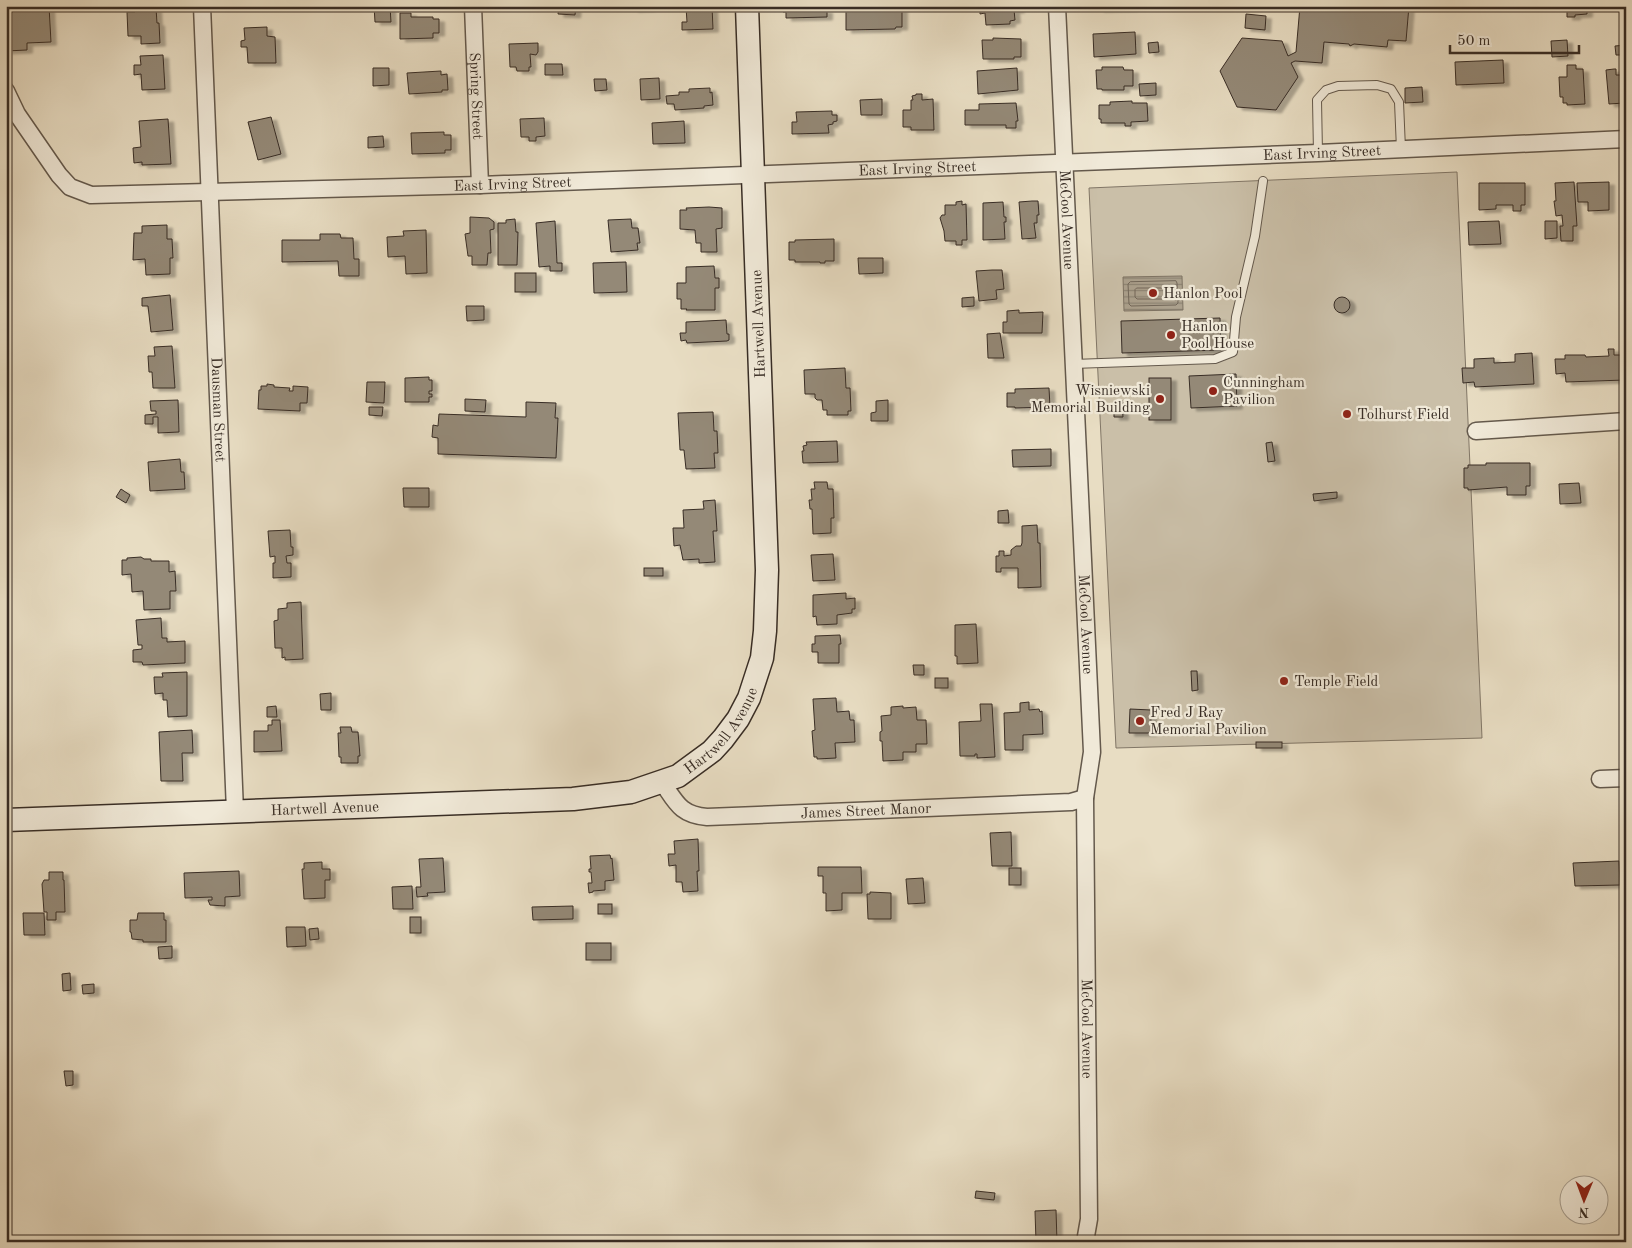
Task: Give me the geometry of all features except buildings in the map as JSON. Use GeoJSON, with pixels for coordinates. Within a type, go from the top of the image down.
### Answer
{"type":"FeatureCollection","features":[{"type":"Feature","properties":{"kind":"street","name":"Dausman Street"},"geometry":{"type":"LineString","coordinates":[[202,6],[235,812]]}},
{"type":"Feature","properties":{"kind":"street","name":"Spring Street"},"geometry":{"type":"LineString","coordinates":[[473,6],[480,185]]}},
{"type":"Feature","properties":{"kind":"street","name":"Hartwell Avenue"},"geometry":{"type":"LineString","coordinates":[[6,820],[573,799],[631,792],[678,776],[712,751],[724,739],[738,719],[749,698],[762,658],[767,570],[747,6]]}},
{"type":"Feature","properties":{"kind":"street","name":"McCool Avenue"},"geometry":{"type":"LineString","coordinates":[[1057,6],[1092,752],[1085,798],[1089,1219],[1085,1242]]}},
{"type":"Feature","properties":{"kind":"street","name":"East Irving Street"},"geometry":{"type":"LineString","coordinates":[[6,91],[17,114],[59,175],[70,187],[92,195],[480,185],[1064,164],[1626,140]]}},
{"type":"Feature","properties":{"kind":"street"},"geometry":{"type":"LineString","coordinates":[[1476,431],[1626,421]]}},
{"type":"Feature","properties":{"kind":"street"},"geometry":{"type":"LineString","coordinates":[[1600,779],[1626,778]]}},
{"type":"Feature","properties":{"kind":"street","name":"James Street Manor"},"geometry":{"type":"LineString","coordinates":[[662,782],[685,812],[694,816],[707,817],[1071,802],[1085,798]]}},
{"type":"Feature","properties":{"kind":"lane"},"geometry":{"type":"LineString","coordinates":[[1318,153],[1317,100],[1326,90],[1338,86],[1377,85],[1391,89],[1399,102],[1401,150]]}},
{"type":"Feature","properties":{"kind":"lane"},"geometry":{"type":"LineString","coordinates":[[1074,364],[1215,359],[1234,352],[1236,318],[1255,236],[1263,181]]}},
{"type":"Feature","properties":{"kind":"shaded area"},"geometry":{"type":"Polygon","coordinates":[[[1457,172],[1482,738],[1116,748],[1089,188],[1457,172]]]}},
{"type":"Feature","properties":{"kind":"water","name":"Hanlon Pool"},"geometry":{"type":"Polygon","coordinates":[[[1182,276],[1183,310],[1124,311],[1123,277],[1182,276]]]}},
{"type":"Feature","properties":{"kind":"place","name":"Hanlon Pool"},"geometry":{"type":"Point","coordinates":[1153,293]}},
{"type":"Feature","properties":{"kind":"place","name":"Hanlon Pool House"},"geometry":{"type":"Point","coordinates":[1171,335]}},
{"type":"Feature","properties":{"kind":"place","name":"Cunningham Pavilion"},"geometry":{"type":"Point","coordinates":[1213,391]}},
{"type":"Feature","properties":{"kind":"place","name":"Wisniewski Memorial Building"},"geometry":{"type":"Point","coordinates":[1160,399]}},
{"type":"Feature","properties":{"kind":"place","name":"Tolhurst Field"},"geometry":{"type":"Point","coordinates":[1347,414]}},
{"type":"Feature","properties":{"kind":"place","name":"Temple Field"},"geometry":{"type":"Point","coordinates":[1284,681]}},
{"type":"Feature","properties":{"kind":"place","name":"Fred J Ray Memorial Pavilion"},"geometry":{"type":"Point","coordinates":[1140,721]}}]}
